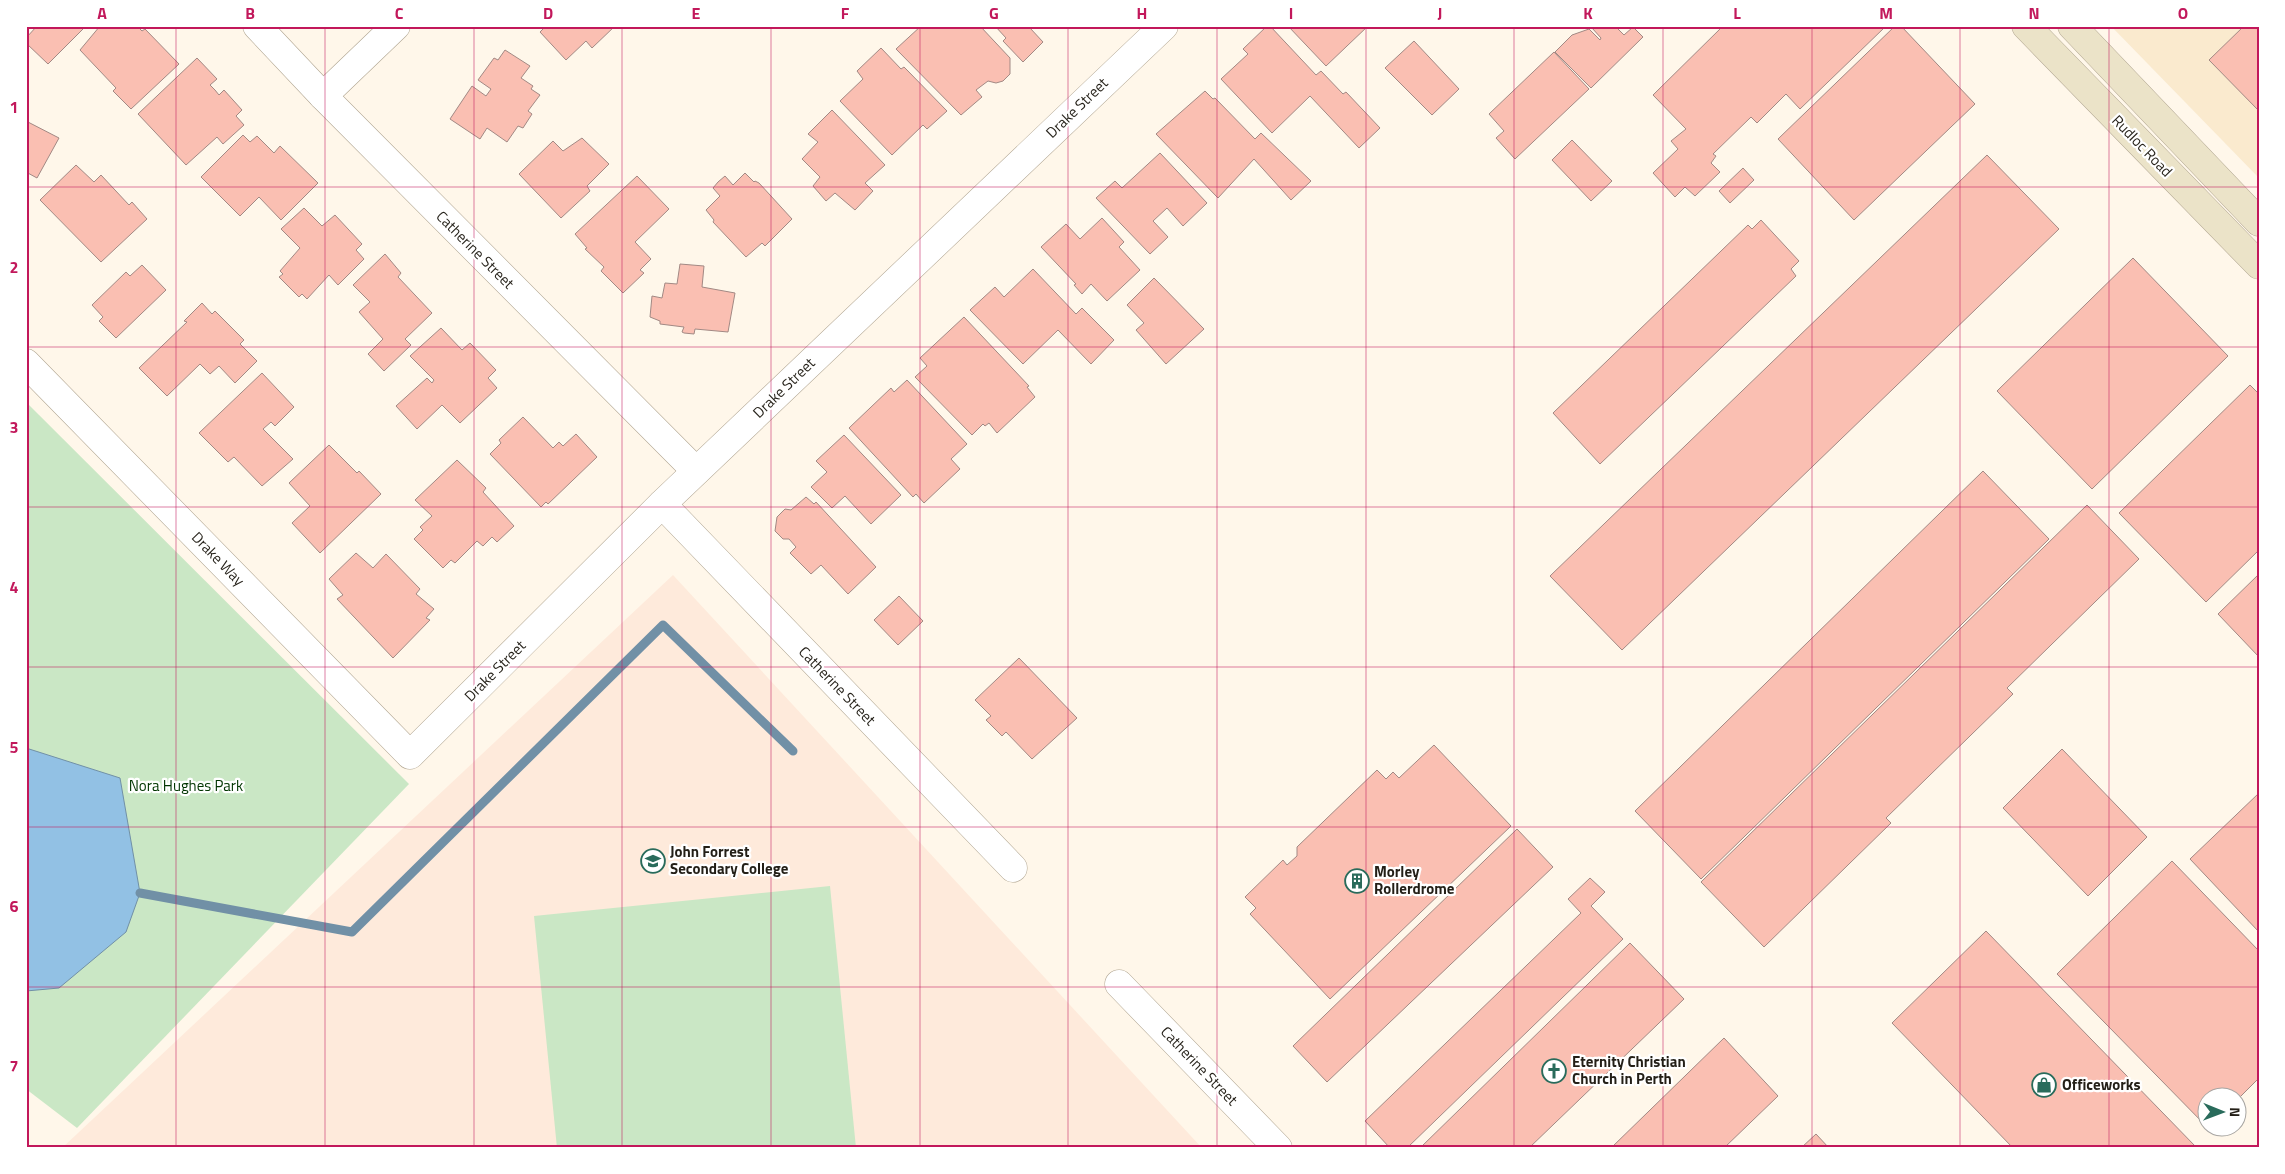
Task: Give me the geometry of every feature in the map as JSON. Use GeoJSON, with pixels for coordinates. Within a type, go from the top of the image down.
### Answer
{"type":"FeatureCollection","features":[{"type":"Feature","properties":{"kind":"main road","name":"Rudloc Road"},"geometry":{"type":"LineString","coordinates":[[2026,26],[2259,265]]}},
{"type":"Feature","properties":{"kind":"main road","name":"Rudloc Road"},"geometry":{"type":"LineString","coordinates":[[2072,26],[2259,222]]}},
{"type":"Feature","properties":{"kind":"street","name":"Catherine Street"},"geometry":{"type":"LineString","coordinates":[[256,26],[323,96],[696,471]]}},
{"type":"Feature","properties":{"kind":"street"},"geometry":{"type":"LineString","coordinates":[[323,96],[396,26]]}},
{"type":"Feature","properties":{"kind":"street","name":"Drake Street"},"geometry":{"type":"LineString","coordinates":[[410,755],[696,471],[1164,26]]}},
{"type":"Feature","properties":{"kind":"street","name":"Drake Way"},"geometry":{"type":"LineString","coordinates":[[26,363],[410,755]]}},
{"type":"Feature","properties":{"kind":"street","name":"Catherine Street"},"geometry":{"type":"LineString","coordinates":[[662,504],[1013,868]]}},
{"type":"Feature","properties":{"kind":"street","name":"Catherine Street"},"geometry":{"type":"LineString","coordinates":[[1119,984],[1278,1148]]}},
{"type":"Feature","properties":{"kind":"shaded area"},"geometry":{"type":"Polygon","coordinates":[[[2111,26],[2259,26],[2259,178],[2111,26]]]}},
{"type":"Feature","properties":{"kind":"shaded area","name":"John Forrest Secondary College"},"geometry":{"type":"Polygon","coordinates":[[[673,575],[1202,1148],[62,1148],[673,575]]]}},
{"type":"Feature","properties":{"kind":"green space","name":"Nora Hughes Park"},"geometry":{"type":"Polygon","coordinates":[[[26,402],[409,784],[77,1128],[26,1089],[26,402]]]}},
{"type":"Feature","properties":{"kind":"green space"},"geometry":{"type":"Polygon","coordinates":[[[830,886],[856,1148],[557,1148],[534,916],[830,886]]]}},
{"type":"Feature","properties":{"kind":"water"},"geometry":{"type":"Polygon","coordinates":[[[26,748],[120,778],[140,893],[126,932],[59,988],[26,991],[26,748]]]}},
{"type":"Feature","properties":{"kind":"building"},"geometry":{"type":"Polygon","coordinates":[[[37,26],[86,26],[48,64],[26,43],[26,38],[37,26]]]}},
{"type":"Feature","properties":{"kind":"building"},"geometry":{"type":"Polygon","coordinates":[[[100,26],[137,26],[142,31],[145,29],[179,64],[131,109],[113,91],[116,88],[80,50],[100,26]]]}},
{"type":"Feature","properties":{"kind":"building"},"geometry":{"type":"Polygon","coordinates":[[[546,26],[615,26],[592,48],[586,41],[566,60],[540,32],[546,26]]]}},
{"type":"Feature","properties":{"kind":"building"},"geometry":{"type":"Polygon","coordinates":[[[921,26],[980,26],[1010,58],[1010,74],[1003,81],[996,83],[988,81],[976,90],[982,97],[961,115],[896,49],[921,26]]]}},
{"type":"Feature","properties":{"kind":"building"},"geometry":{"type":"Polygon","coordinates":[[[995,26],[1032,26],[1030,28],[1043,42],[1023,62],[1003,41],[1006,38],[995,26]]]}},
{"type":"Feature","properties":{"kind":"building"},"geometry":{"type":"Polygon","coordinates":[[[1267,26],[1270,26],[1316,75],[1321,71],[1343,94],[1346,92],[1380,128],[1359,148],[1310,96],[1272,133],[1221,79],[1248,54],[1243,49],[1267,26]]]}},
{"type":"Feature","properties":{"kind":"building"},"geometry":{"type":"Polygon","coordinates":[[[1288,26],[1368,26],[1326,66],[1288,26]]]}},
{"type":"Feature","properties":{"kind":"building"},"geometry":{"type":"Polygon","coordinates":[[[1594,26],[1615,26],[1624,35],[1633,27],[1643,37],[1591,88],[1555,52],[1572,35],[1589,29],[1600,40],[1601,38],[1592,28],[1594,26]]]}},
{"type":"Feature","properties":{"kind":"building"},"geometry":{"type":"Polygon","coordinates":[[[1723,26],[1884,28],[1800,109],[1786,94],[1757,123],[1751,117],[1713,154],[1716,156],[1711,163],[1720,172],[1695,196],[1685,187],[1675,197],[1653,173],[1678,149],[1671,141],[1686,129],[1653,95],[1723,26]]]}},
{"type":"Feature","properties":{"kind":"building"},"geometry":{"type":"Polygon","coordinates":[[[1895,26],[1901,26],[1975,104],[1854,220],[1778,139],[1895,26]]]}},
{"type":"Feature","properties":{"kind":"building"},"geometry":{"type":"Polygon","coordinates":[[[2244,26],[2259,26],[2259,111],[2209,60],[2244,26]]]}},
{"type":"Feature","properties":{"kind":"building"},"geometry":{"type":"Polygon","coordinates":[[[1414,41],[1459,89],[1432,115],[1385,68],[1414,41]]]}},
{"type":"Feature","properties":{"kind":"building"},"geometry":{"type":"Polygon","coordinates":[[[881,48],[901,69],[904,67],[947,111],[927,129],[923,125],[892,155],[840,101],[863,79],[857,71],[881,48]]]}},
{"type":"Feature","properties":{"kind":"building"},"geometry":{"type":"Polygon","coordinates":[[[505,50],[530,66],[521,78],[533,86],[531,89],[540,95],[528,111],[532,114],[523,128],[518,126],[507,142],[487,128],[480,139],[450,119],[472,86],[486,96],[491,89],[478,80],[494,58],[498,60],[505,50]]]}},
{"type":"Feature","properties":{"kind":"building"},"geometry":{"type":"Polygon","coordinates":[[[1554,52],[1589,89],[1515,159],[1496,138],[1504,131],[1489,114],[1554,52]]]}},
{"type":"Feature","properties":{"kind":"building"},"geometry":{"type":"Polygon","coordinates":[[[197,58],[217,79],[210,85],[219,95],[224,90],[242,110],[236,116],[244,125],[223,144],[217,137],[186,165],[138,114],[197,58]]]}},
{"type":"Feature","properties":{"kind":"building"},"geometry":{"type":"Polygon","coordinates":[[[1205,91],[1213,99],[1215,98],[1255,139],[1261,133],[1311,181],[1291,200],[1254,159],[1218,198],[1156,134],[1205,91]]]}},
{"type":"Feature","properties":{"kind":"building"},"geometry":{"type":"Polygon","coordinates":[[[832,110],[885,165],[865,183],[873,191],[855,210],[835,193],[826,201],[813,186],[820,177],[802,159],[818,142],[808,134],[832,110]]]}},
{"type":"Feature","properties":{"kind":"building"},"geometry":{"type":"Polygon","coordinates":[[[26,121],[59,138],[37,178],[26,172],[26,121]]]}},
{"type":"Feature","properties":{"kind":"building"},"geometry":{"type":"Polygon","coordinates":[[[243,135],[250,142],[257,136],[274,153],[280,146],[318,183],[281,220],[259,197],[240,216],[201,177],[243,135]]]}},
{"type":"Feature","properties":{"kind":"building"},"geometry":{"type":"Polygon","coordinates":[[[582,138],[609,164],[587,186],[590,191],[561,218],[519,174],[553,141],[563,151],[582,138]]]}},
{"type":"Feature","properties":{"kind":"building"},"geometry":{"type":"Polygon","coordinates":[[[1572,140],[1612,181],[1591,201],[1552,160],[1572,140]]]}},
{"type":"Feature","properties":{"kind":"building"},"geometry":{"type":"Polygon","coordinates":[[[1160,153],[1207,203],[1183,226],[1167,208],[1153,221],[1168,237],[1150,254],[1096,198],[1115,181],[1122,188],[1160,153]]]}},
{"type":"Feature","properties":{"kind":"building"},"geometry":{"type":"Polygon","coordinates":[[[1987,155],[2059,229],[1622,650],[1550,576],[1987,155]]]}},
{"type":"Feature","properties":{"kind":"building"},"geometry":{"type":"Polygon","coordinates":[[[76,165],[94,182],[101,175],[129,205],[132,202],[147,219],[101,262],[40,200],[76,165]]]}},
{"type":"Feature","properties":{"kind":"building"},"geometry":{"type":"Polygon","coordinates":[[[1743,168],[1754,180],[1730,203],[1719,191],[1743,168]]]}},
{"type":"Feature","properties":{"kind":"building"},"geometry":{"type":"Polygon","coordinates":[[[745,173],[754,182],[759,183],[792,219],[765,246],[762,243],[746,257],[713,222],[714,220],[706,210],[720,196],[713,188],[718,182],[725,176],[733,185],[745,173]]]}},
{"type":"Feature","properties":{"kind":"building"},"geometry":{"type":"Polygon","coordinates":[[[637,176],[669,209],[635,242],[651,259],[640,270],[644,273],[623,293],[601,271],[604,267],[585,249],[587,248],[575,234],[637,176]]]}},
{"type":"Feature","properties":{"kind":"building"},"geometry":{"type":"Polygon","coordinates":[[[304,208],[322,226],[335,215],[362,244],[356,250],[364,259],[338,285],[329,275],[307,299],[302,294],[299,297],[279,277],[283,274],[280,271],[300,248],[281,229],[304,208]]]}},
{"type":"Feature","properties":{"kind":"building"},"geometry":{"type":"Polygon","coordinates":[[[1102,218],[1124,242],[1119,247],[1140,270],[1107,301],[1091,284],[1082,294],[1074,285],[1076,284],[1041,247],[1066,224],[1080,239],[1102,218]]]}},
{"type":"Feature","properties":{"kind":"building"},"geometry":{"type":"Polygon","coordinates":[[[1761,220],[1799,261],[1791,269],[1796,276],[1600,464],[1553,413],[1748,225],[1752,229],[1761,220]]]}},
{"type":"Feature","properties":{"kind":"building"},"geometry":{"type":"Polygon","coordinates":[[[385,254],[401,273],[398,277],[432,313],[405,339],[411,345],[384,371],[368,354],[383,339],[359,312],[370,302],[353,285],[385,254]]]}},
{"type":"Feature","properties":{"kind":"building"},"geometry":{"type":"Polygon","coordinates":[[[2133,258],[2228,356],[2092,489],[1997,391],[2133,258]]]}},
{"type":"Feature","properties":{"kind":"building"},"geometry":{"type":"Polygon","coordinates":[[[680,264],[704,266],[702,287],[735,293],[728,332],[695,329],[694,334],[684,333],[682,332],[684,327],[660,324],[660,321],[650,317],[652,296],[662,298],[665,283],[677,284],[680,264]]]}},
{"type":"Feature","properties":{"kind":"building"},"geometry":{"type":"Polygon","coordinates":[[[142,265],[166,290],[116,338],[99,321],[103,317],[92,305],[126,272],[130,276],[142,265]]]}},
{"type":"Feature","properties":{"kind":"building"},"geometry":{"type":"Polygon","coordinates":[[[1033,269],[1076,314],[1082,308],[1114,340],[1091,364],[1058,330],[1023,364],[970,310],[995,287],[1004,297],[1033,269]]]}},
{"type":"Feature","properties":{"kind":"building"},"geometry":{"type":"Polygon","coordinates":[[[1154,278],[1204,329],[1166,364],[1136,330],[1144,323],[1127,305],[1154,278]]]}},
{"type":"Feature","properties":{"kind":"building"},"geometry":{"type":"Polygon","coordinates":[[[202,303],[212,314],[215,311],[244,340],[240,344],[257,361],[235,383],[219,366],[210,374],[200,364],[167,396],[139,368],[187,322],[184,321],[202,303]]]}},
{"type":"Feature","properties":{"kind":"building"},"geometry":{"type":"Polygon","coordinates":[[[964,317],[1029,386],[1027,387],[1035,397],[997,433],[989,423],[985,426],[983,424],[972,435],[915,377],[927,366],[920,358],[964,317]]]}},
{"type":"Feature","properties":{"kind":"building"},"geometry":{"type":"Polygon","coordinates":[[[441,328],[462,350],[470,343],[496,370],[488,378],[497,388],[460,423],[442,405],[417,429],[396,406],[427,378],[432,383],[434,380],[410,356],[441,328]]]}},
{"type":"Feature","properties":{"kind":"building"},"geometry":{"type":"Polygon","coordinates":[[[262,373],[294,407],[275,426],[271,422],[263,429],[293,459],[262,486],[234,457],[228,462],[199,433],[262,373]]]}},
{"type":"Feature","properties":{"kind":"building"},"geometry":{"type":"Polygon","coordinates":[[[907,380],[967,444],[951,459],[960,469],[924,503],[916,494],[913,497],[849,428],[891,388],[894,392],[907,380]]]}},
{"type":"Feature","properties":{"kind":"building"},"geometry":{"type":"Polygon","coordinates":[[[2250,385],[2259,394],[2259,550],[2206,602],[2119,513],[2250,385]]]}},
{"type":"Feature","properties":{"kind":"building"},"geometry":{"type":"Polygon","coordinates":[[[523,417],[553,448],[559,442],[563,446],[576,434],[597,457],[548,504],[546,502],[541,507],[490,454],[501,443],[499,440],[523,417]]]}},
{"type":"Feature","properties":{"kind":"building"},"geometry":{"type":"Polygon","coordinates":[[[844,435],[901,495],[871,524],[845,496],[832,508],[811,487],[827,472],[816,461],[844,435]]]}},
{"type":"Feature","properties":{"kind":"building"},"geometry":{"type":"Polygon","coordinates":[[[329,445],[357,473],[359,471],[381,494],[320,553],[292,523],[310,506],[289,483],[329,445]]]}},
{"type":"Feature","properties":{"kind":"building"},"geometry":{"type":"Polygon","coordinates":[[[457,460],[486,488],[483,492],[514,526],[497,542],[492,537],[483,546],[477,541],[455,563],[451,560],[443,568],[414,539],[423,530],[420,527],[432,516],[415,500],[457,460]]]}},
{"type":"Feature","properties":{"kind":"building"},"geometry":{"type":"Polygon","coordinates":[[[1983,471],[2049,539],[1701,879],[1635,811],[1983,471]]]}},
{"type":"Feature","properties":{"kind":"building"},"geometry":{"type":"Polygon","coordinates":[[[806,497],[814,504],[816,502],[876,567],[848,594],[821,565],[811,574],[790,553],[796,547],[789,539],[783,539],[775,531],[777,517],[785,509],[791,510],[806,497]]]}},
{"type":"Feature","properties":{"kind":"building"},"geometry":{"type":"Polygon","coordinates":[[[2087,505],[2139,559],[2007,688],[2013,694],[1886,818],[1891,823],[1764,947],[1701,882],[2087,505]]]}},
{"type":"Feature","properties":{"kind":"building"},"geometry":{"type":"Polygon","coordinates":[[[356,553],[373,568],[386,554],[420,589],[416,594],[434,609],[426,618],[430,620],[393,658],[337,599],[343,595],[329,579],[356,553]]]}},
{"type":"Feature","properties":{"kind":"building"},"geometry":{"type":"Polygon","coordinates":[[[2259,574],[2259,657],[2218,614],[2259,574]]]}},
{"type":"Feature","properties":{"kind":"building"},"geometry":{"type":"Polygon","coordinates":[[[899,596],[923,621],[898,645],[874,620],[899,596]]]}},
{"type":"Feature","properties":{"kind":"building"},"geometry":{"type":"Polygon","coordinates":[[[1019,658],[1077,718],[1032,759],[1006,732],[1002,736],[986,720],[991,716],[975,700],[1019,658]]]}},
{"type":"Feature","properties":{"kind":"building","name":"Morley Rollerdrome"},"geometry":{"type":"Polygon","coordinates":[[[1434,745],[1511,826],[1330,999],[1250,914],[1256,908],[1245,897],[1283,860],[1287,865],[1297,856],[1297,847],[1377,770],[1386,779],[1393,772],[1399,778],[1434,745]]]}},
{"type":"Feature","properties":{"kind":"building"},"geometry":{"type":"Polygon","coordinates":[[[2062,749],[2147,837],[2088,896],[2003,808],[2062,749]]]}},
{"type":"Feature","properties":{"kind":"building"},"geometry":{"type":"Polygon","coordinates":[[[2259,793],[2259,932],[2190,859],[2259,793]]]}},
{"type":"Feature","properties":{"kind":"building"},"geometry":{"type":"Polygon","coordinates":[[[1517,829],[1553,867],[1327,1082],[1293,1046],[1517,829]]]}},
{"type":"Feature","properties":{"kind":"building"},"geometry":{"type":"Polygon","coordinates":[[[2172,861],[2259,951],[2259,1078],[2248,1089],[2248,1086],[2198,1086],[2198,1118],[2057,974],[2172,861]]]}},
{"type":"Feature","properties":{"kind":"building"},"geometry":{"type":"Polygon","coordinates":[[[1590,878],[1605,892],[1591,906],[1623,939],[1407,1148],[1390,1148],[1365,1121],[1581,913],[1568,899],[1590,878]]]}},
{"type":"Feature","properties":{"kind":"building","name":"Officeworks"},"geometry":{"type":"Polygon","coordinates":[[[1986,931],[2196,1148],[2013,1148],[1892,1023],[1986,931]]]}},
{"type":"Feature","properties":{"kind":"building","name":"Eternity Christian Church in Perth"},"geometry":{"type":"Polygon","coordinates":[[[1630,943],[1684,999],[1529,1148],[1420,1148],[1630,943]]]}},
{"type":"Feature","properties":{"kind":"building"},"geometry":{"type":"Polygon","coordinates":[[[1724,1038],[1778,1096],[1724,1148],[1611,1148],[1724,1038]]]}},
{"type":"Feature","properties":{"kind":"building"},"geometry":{"type":"Polygon","coordinates":[[[1816,1134],[1829,1148],[1801,1148],[1816,1134]]]}},
{"type":"Feature","properties":{"kind":"waterway"},"geometry":{"type":"LineString","coordinates":[[140,893],[352,932],[663,625],[793,751]]}},
{"type":"Feature","properties":{"kind":"place","name":"John Forrest Secondary College"},"geometry":{"type":"Point","coordinates":[653,861]}},
{"type":"Feature","properties":{"kind":"place","name":"Morley Rollerdrome"},"geometry":{"type":"Point","coordinates":[1357,881]}},
{"type":"Feature","properties":{"kind":"place","name":"Eternity Christian Church in Perth"},"geometry":{"type":"Point","coordinates":[1554,1071]}},
{"type":"Feature","properties":{"kind":"place","name":"Officeworks"},"geometry":{"type":"Point","coordinates":[2044,1085]}}]}
